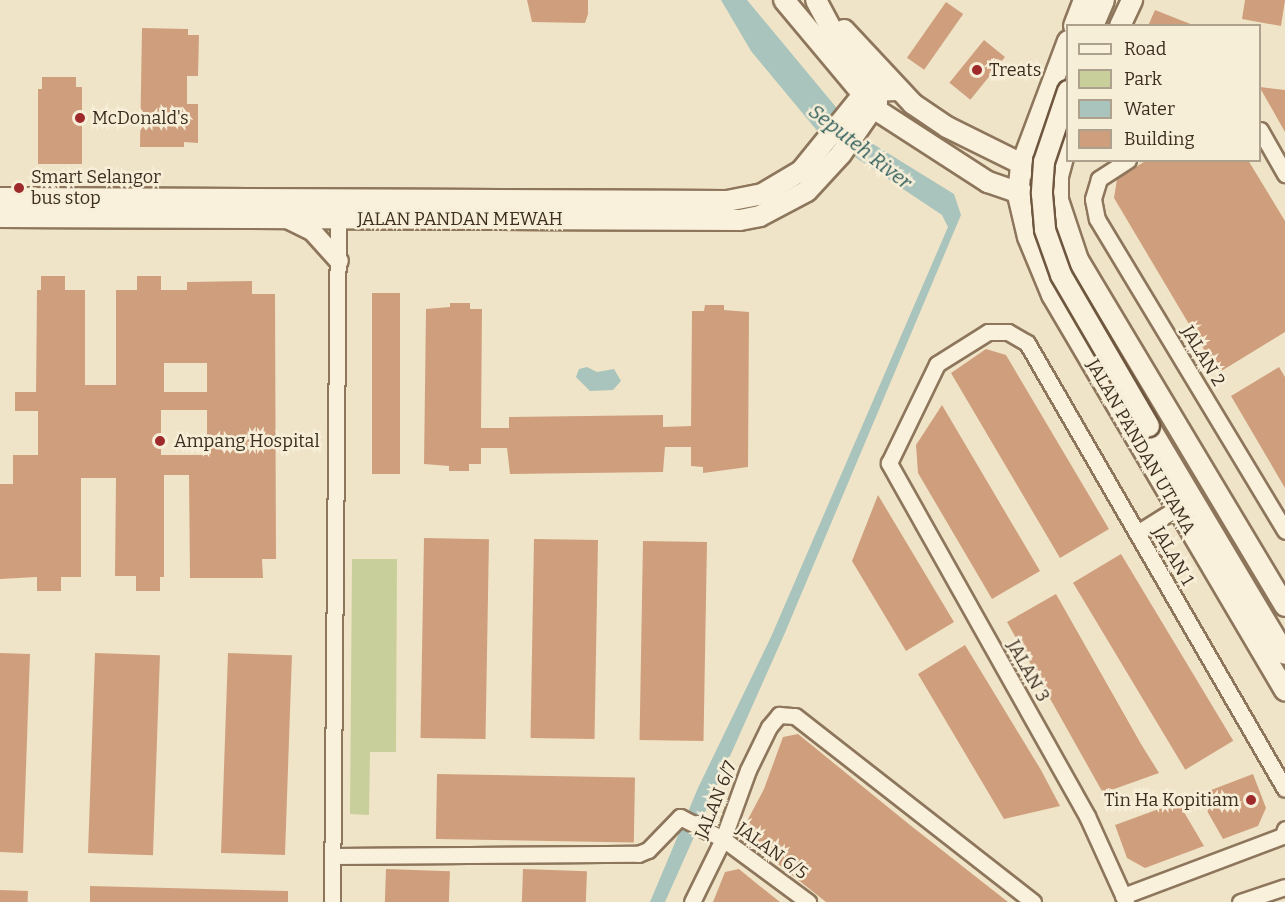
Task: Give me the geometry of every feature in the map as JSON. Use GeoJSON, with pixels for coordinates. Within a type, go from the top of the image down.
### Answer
{"type":"FeatureCollection","features":[{"type":"Feature","properties":{"kind":"main road"},"geometry":{"type":"LineString","coordinates":[[784,0],[833,63],[902,130]]}},
{"type":"Feature","properties":{"kind":"main road"},"geometry":{"type":"LineString","coordinates":[[818,0],[842,49],[871,98]]}},
{"type":"Feature","properties":{"kind":"main road"},"geometry":{"type":"LineString","coordinates":[[818,0],[898,90],[946,127],[1021,166],[1058,176]]}},
{"type":"Feature","properties":{"kind":"main road"},"geometry":{"type":"LineString","coordinates":[[1075,24],[1084,0]]}},
{"type":"Feature","properties":{"kind":"main road"},"geometry":{"type":"LineString","coordinates":[[1094,24],[1104,0]]}},
{"type":"Feature","properties":{"kind":"main road"},"geometry":{"type":"LineString","coordinates":[[1121,24],[1132,0]]}},
{"type":"Feature","properties":{"kind":"main road","name":"JALAN PANDAN UTAMA"},"geometry":{"type":"LineString","coordinates":[[1066,46],[1021,166],[1018,195],[1044,277],[1285,691]]}},
{"type":"Feature","properties":{"kind":"main road"},"geometry":{"type":"LineString","coordinates":[[833,63],[844,117]]}},
{"type":"Feature","properties":{"kind":"main road"},"geometry":{"type":"LineString","coordinates":[[871,98],[898,90]]}},
{"type":"Feature","properties":{"kind":"main road"},"geometry":{"type":"LineString","coordinates":[[1066,97],[1044,162],[1042,194],[1045,230],[1061,275],[1285,654]]}},
{"type":"Feature","properties":{"kind":"main road","name":"JALAN PANDAN MEWAH"},"geometry":{"type":"LineString","coordinates":[[0,198],[740,220],[794,201],[834,147],[844,117],[871,98]]}},
{"type":"Feature","properties":{"kind":"main road","name":"JALAN PANDAN MEWAH"},"geometry":{"type":"LineString","coordinates":[[834,147],[860,129],[871,98]]}},
{"type":"Feature","properties":{"kind":"main road"},"geometry":{"type":"LineString","coordinates":[[1040,112],[1050,130],[1066,129]]}},
{"type":"Feature","properties":{"kind":"main road"},"geometry":{"type":"LineString","coordinates":[[860,129],[885,123],[902,130],[988,182],[1018,195],[1058,200]]}},
{"type":"Feature","properties":{"kind":"main road"},"geometry":{"type":"LineString","coordinates":[[1066,146],[1058,176],[1058,200],[1078,260],[1285,606]]}},
{"type":"Feature","properties":{"kind":"main road","name":"JALAN PANDAN MEWAH"},"geometry":{"type":"LineString","coordinates":[[0,217],[284,218],[338,209]]}},
{"type":"Feature","properties":{"kind":"main road"},"geometry":{"type":"LineString","coordinates":[[1044,277],[1043,267],[1054,252],[1069,254],[1078,260]]}},
{"type":"Feature","properties":{"kind":"street"},"geometry":{"type":"LineString","coordinates":[[1261,132],[1285,174]]}},
{"type":"Feature","properties":{"kind":"street","name":"JALAN 2"},"geometry":{"type":"LineString","coordinates":[[1125,162],[1099,179],[1093,199],[1097,219],[1285,531]]}},
{"type":"Feature","properties":{"kind":"street"},"geometry":{"type":"LineString","coordinates":[[332,902],[338,209]]}},
{"type":"Feature","properties":{"kind":"street"},"geometry":{"type":"LineString","coordinates":[[284,218],[312,231],[339,261]]}},
{"type":"Feature","properties":{"kind":"street","name":"JALAN 1"},"geometry":{"type":"LineString","coordinates":[[889,463],[937,364],[988,332],[1008,332],[1027,343],[1285,789]]}},
{"type":"Feature","properties":{"kind":"street","name":"JALAN 3"},"geometry":{"type":"LineString","coordinates":[[889,463],[1087,816],[1124,899]]}},
{"type":"Feature","properties":{"kind":"street"},"geometry":{"type":"LineString","coordinates":[[1137,533],[1177,508]]}},
{"type":"Feature","properties":{"kind":"street","name":"JALAN 6/7"},"geometry":{"type":"LineString","coordinates":[[692,902],[723,839],[748,770],[769,727],[779,715],[795,716],[1033,902]]}},
{"type":"Feature","properties":{"kind":"street","name":"JALAN 6/5"},"geometry":{"type":"LineString","coordinates":[[333,856],[638,854],[648,850],[680,818],[723,839],[808,902]]}},
{"type":"Feature","properties":{"kind":"street"},"geometry":{"type":"LineString","coordinates":[[1124,899],[1283,836],[1285,829]]}},
{"type":"Feature","properties":{"kind":"street"},"geometry":{"type":"LineString","coordinates":[[1240,902],[1285,887]]}},
{"type":"Feature","properties":{"kind":"green space"},"geometry":{"type":"Polygon","coordinates":[[[352,559],[397,559],[396,752],[370,752],[369,815],[350,814],[352,559]]]}},
{"type":"Feature","properties":{"kind":"water","name":"Seputeh River"},"geometry":{"type":"Polygon","coordinates":[[[721,0],[747,0],[860,136],[954,194],[961,215],[784,635],[665,902],[650,902],[698,788],[771,637],[948,227],[942,215],[819,133],[751,51],[721,0]]]}},
{"type":"Feature","properties":{"kind":"water"},"geometry":{"type":"Polygon","coordinates":[[[587,367],[597,372],[614,369],[621,381],[613,390],[590,391],[576,377],[579,369],[587,367]]]}},
{"type":"Feature","properties":{"kind":"building"},"geometry":{"type":"Polygon","coordinates":[[[527,0],[588,0],[588,14],[585,23],[532,22],[527,0]]]}},
{"type":"Feature","properties":{"kind":"building"},"geometry":{"type":"Polygon","coordinates":[[[1245,0],[1285,0],[1281,26],[1242,19],[1245,0]]]}},
{"type":"Feature","properties":{"kind":"building"},"geometry":{"type":"Polygon","coordinates":[[[946,2],[963,14],[924,70],[907,58],[946,2]]]}},
{"type":"Feature","properties":{"kind":"building"},"geometry":{"type":"Polygon","coordinates":[[[1155,10],[1190,24],[1149,24],[1155,10]]]}},
{"type":"Feature","properties":{"kind":"building"},"geometry":{"type":"Polygon","coordinates":[[[142,28],[188,29],[188,35],[199,35],[198,76],[187,76],[187,104],[198,104],[198,143],[184,142],[184,147],[140,147],[142,28]]]}},
{"type":"Feature","properties":{"kind":"building","name":"Treats"},"geometry":{"type":"Polygon","coordinates":[[[984,40],[1005,57],[970,100],[949,83],[984,40]]]}},
{"type":"Feature","properties":{"kind":"building"},"geometry":{"type":"Polygon","coordinates":[[[42,77],[76,77],[76,87],[82,87],[82,164],[38,164],[38,89],[42,89],[42,77]]]}},
{"type":"Feature","properties":{"kind":"building"},"geometry":{"type":"Polygon","coordinates":[[[1261,87],[1285,90],[1285,132],[1261,90],[1261,87]]]}},
{"type":"Feature","properties":{"kind":"building"},"geometry":{"type":"Polygon","coordinates":[[[1144,162],[1249,162],[1285,221],[1285,332],[1218,373],[1114,198],[1117,179],[1144,162]]]}},
{"type":"Feature","properties":{"kind":"building"},"geometry":{"type":"Polygon","coordinates":[[[41,276],[65,276],[65,290],[85,290],[85,385],[116,385],[116,290],[137,290],[137,276],[161,276],[161,290],[187,290],[187,282],[252,281],[252,294],[275,294],[276,559],[262,559],[263,578],[190,578],[189,475],[164,475],[164,577],[160,577],[160,591],[136,591],[136,576],[115,576],[116,478],[81,478],[81,577],[61,577],[61,591],[37,591],[37,577],[0,579],[0,484],[13,484],[13,455],[38,455],[38,411],[15,411],[15,392],[36,392],[37,290],[41,290],[41,276]],[[164,363],[164,392],[207,392],[207,363],[164,363]],[[161,410],[161,455],[207,455],[207,410],[161,410]]]}},
{"type":"Feature","properties":{"kind":"building"},"geometry":{"type":"Polygon","coordinates":[[[372,293],[400,293],[400,474],[372,474],[372,293]]]}},
{"type":"Feature","properties":{"kind":"building"},"geometry":{"type":"Polygon","coordinates":[[[450,303],[470,303],[470,309],[482,309],[481,428],[509,428],[509,417],[663,415],[663,427],[691,426],[692,311],[704,311],[705,305],[724,305],[724,310],[749,312],[748,467],[703,473],[703,467],[691,466],[691,447],[665,447],[663,472],[510,474],[507,448],[481,448],[481,464],[469,464],[469,471],[449,471],[449,466],[424,464],[426,309],[450,307],[450,303]]]}},
{"type":"Feature","properties":{"kind":"building"},"geometry":{"type":"Polygon","coordinates":[[[986,349],[1006,355],[1109,529],[1060,558],[951,373],[986,349]]]}},
{"type":"Feature","properties":{"kind":"building"},"geometry":{"type":"Polygon","coordinates":[[[1279,367],[1285,377],[1285,488],[1231,396],[1279,367]]]}},
{"type":"Feature","properties":{"kind":"building"},"geometry":{"type":"Polygon","coordinates":[[[942,405],[1040,571],[992,599],[918,473],[916,445],[942,405]]]}},
{"type":"Feature","properties":{"kind":"building"},"geometry":{"type":"Polygon","coordinates":[[[878,495],[954,622],[906,651],[852,561],[878,495]]]}},
{"type":"Feature","properties":{"kind":"building"},"geometry":{"type":"Polygon","coordinates":[[[424,538],[489,539],[485,739],[421,738],[424,538]]]}},
{"type":"Feature","properties":{"kind":"building"},"geometry":{"type":"Polygon","coordinates":[[[534,539],[598,540],[595,739],[531,738],[534,539]]]}},
{"type":"Feature","properties":{"kind":"building"},"geometry":{"type":"Polygon","coordinates":[[[643,541],[707,542],[704,741],[640,740],[643,541]]]}},
{"type":"Feature","properties":{"kind":"building"},"geometry":{"type":"Polygon","coordinates":[[[1121,554],[1233,741],[1185,770],[1073,583],[1121,554]]]}},
{"type":"Feature","properties":{"kind":"building"},"geometry":{"type":"Polygon","coordinates":[[[1056,594],[1159,773],[1103,793],[1007,622],[1056,594]]]}},
{"type":"Feature","properties":{"kind":"building"},"geometry":{"type":"Polygon","coordinates":[[[965,645],[1041,770],[1060,806],[1004,819],[918,674],[965,645]]]}},
{"type":"Feature","properties":{"kind":"building"},"geometry":{"type":"Polygon","coordinates":[[[0,653],[30,654],[23,853],[0,852],[0,653]]]}},
{"type":"Feature","properties":{"kind":"building"},"geometry":{"type":"Polygon","coordinates":[[[95,653],[160,655],[153,855],[88,853],[95,653]]]}},
{"type":"Feature","properties":{"kind":"building"},"geometry":{"type":"Polygon","coordinates":[[[228,653],[292,655],[285,855],[221,853],[228,653]]]}},
{"type":"Feature","properties":{"kind":"building"},"geometry":{"type":"Polygon","coordinates":[[[798,734],[1008,902],[826,902],[749,841],[745,825],[764,789],[783,737],[798,734]]]}},
{"type":"Feature","properties":{"kind":"building"},"geometry":{"type":"Polygon","coordinates":[[[437,774],[635,777],[634,842],[436,839],[437,774]]]}},
{"type":"Feature","properties":{"kind":"building"},"geometry":{"type":"Polygon","coordinates":[[[1253,774],[1266,808],[1258,826],[1223,839],[1198,795],[1253,774]]]}},
{"type":"Feature","properties":{"kind":"building"},"geometry":{"type":"Polygon","coordinates":[[[1178,802],[1204,846],[1145,868],[1127,858],[1115,825],[1178,802]]]}},
{"type":"Feature","properties":{"kind":"building"},"geometry":{"type":"Polygon","coordinates":[[[386,869],[450,871],[449,902],[385,902],[386,869]]]}},
{"type":"Feature","properties":{"kind":"building"},"geometry":{"type":"Polygon","coordinates":[[[523,869],[587,871],[586,902],[522,902],[523,869]]]}},
{"type":"Feature","properties":{"kind":"building"},"geometry":{"type":"Polygon","coordinates":[[[739,869],[780,902],[713,902],[725,872],[739,869]]]}},
{"type":"Feature","properties":{"kind":"building"},"geometry":{"type":"Polygon","coordinates":[[[90,886],[288,891],[288,902],[90,902],[90,886]]]}},
{"type":"Feature","properties":{"kind":"building"},"geometry":{"type":"Polygon","coordinates":[[[0,890],[28,891],[28,902],[0,902],[0,890]]]}},
{"type":"Feature","properties":{"kind":"place","name":"Treats"},"geometry":{"type":"Point","coordinates":[977,70]}},
{"type":"Feature","properties":{"kind":"place","name":"McDonald's"},"geometry":{"type":"Point","coordinates":[80,118]}},
{"type":"Feature","properties":{"kind":"place","name":"Smart Selangor bus stop"},"geometry":{"type":"Point","coordinates":[19,188]}},
{"type":"Feature","properties":{"kind":"place","name":"Ampang Hospital"},"geometry":{"type":"Point","coordinates":[160,441]}},
{"type":"Feature","properties":{"kind":"place","name":"Tin Ha Kopitiam"},"geometry":{"type":"Point","coordinates":[1251,800]}}]}
